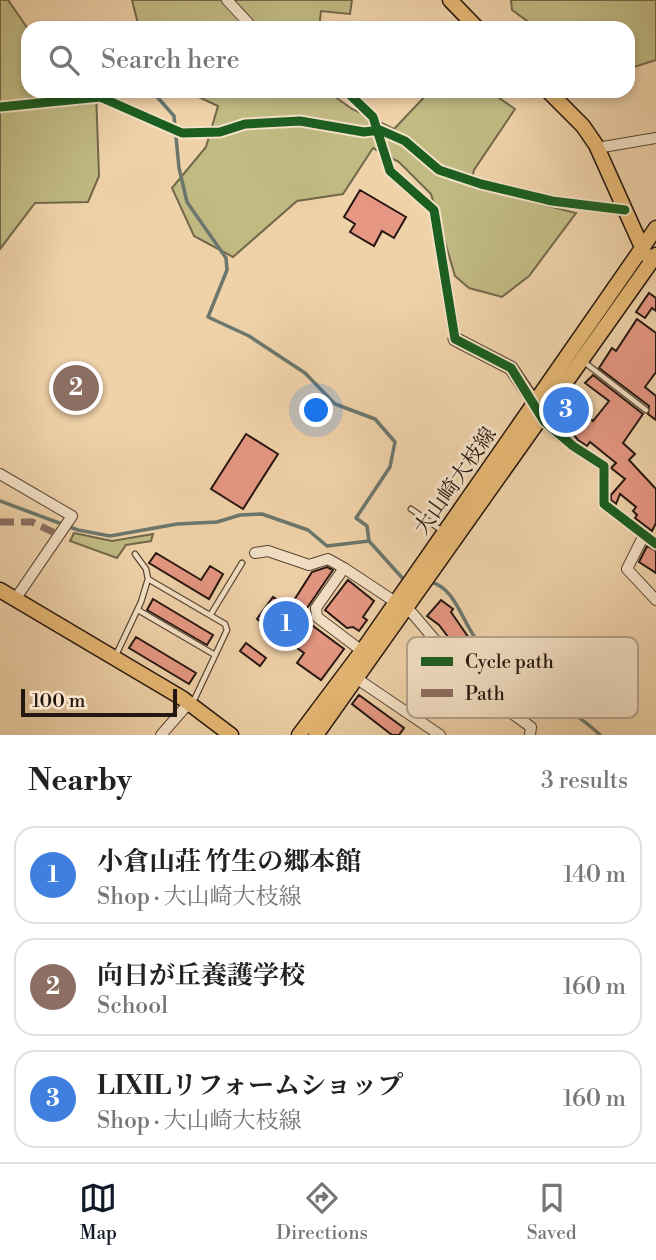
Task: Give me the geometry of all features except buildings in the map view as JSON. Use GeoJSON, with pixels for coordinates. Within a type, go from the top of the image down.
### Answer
{"type":"FeatureCollection","features":[{"type":"Feature","properties":{"kind":"main road"},"geometry":{"type":"LineString","coordinates":[[450,0],[470,21]]}},
{"type":"Feature","properties":{"kind":"main road"},"geometry":{"type":"LineString","coordinates":[[555,98],[583,126],[597,148],[625,211],[649,256]]}},
{"type":"Feature","properties":{"kind":"main road","name":"大山崎大枝線"},"geometry":{"type":"LineString","coordinates":[[316,735],[352,675],[537,408],[603,334],[649,256],[656,228]]}},
{"type":"Feature","properties":{"kind":"main road","name":"大山崎大枝線"},"geometry":{"type":"LineString","coordinates":[[299,735],[352,675],[362,651],[400,606],[444,532],[649,256]]}},
{"type":"Feature","properties":{"kind":"main road"},"geometry":{"type":"LineString","coordinates":[[0,590],[189,703],[231,735]]}},
{"type":"Feature","properties":{"kind":"street"},"geometry":{"type":"LineString","coordinates":[[227,0],[246,21]]}},
{"type":"Feature","properties":{"kind":"street"},"geometry":{"type":"LineString","coordinates":[[0,107],[90,98]]}},
{"type":"Feature","properties":{"kind":"street"},"geometry":{"type":"LineString","coordinates":[[102,98],[161,125],[190,134],[220,132],[245,124],[300,121],[364,132],[380,131],[405,141],[439,170],[481,184],[552,201],[625,211]]}},
{"type":"Feature","properties":{"kind":"street"},"geometry":{"type":"LineString","coordinates":[[354,98],[366,108],[380,131],[390,171],[433,210],[455,339],[511,368],[537,408],[573,446],[604,466],[604,504],[656,544]]}},
{"type":"Feature","properties":{"kind":"street"},"geometry":{"type":"LineString","coordinates":[[597,148],[656,138]]}},
{"type":"Feature","properties":{"kind":"street"},"geometry":{"type":"LineString","coordinates":[[0,474],[72,516],[16,598]]}},
{"type":"Feature","properties":{"kind":"street"},"geometry":{"type":"LineString","coordinates":[[644,535],[627,569],[656,600]]}},
{"type":"Feature","properties":{"kind":"street"},"geometry":{"type":"LineString","coordinates":[[255,553],[268,551],[309,565],[328,559],[400,606],[429,637]]}},
{"type":"Feature","properties":{"kind":"street"},"geometry":{"type":"LineString","coordinates":[[344,568],[316,608],[317,617],[362,651]]}},
{"type":"Feature","properties":{"kind":"street"},"geometry":{"type":"LineString","coordinates":[[352,675],[407,712]]}},
{"type":"Feature","properties":{"kind":"street"},"geometry":{"type":"LineString","coordinates":[[161,735],[189,703]]}},
{"type":"Feature","properties":{"kind":"street"},"geometry":{"type":"LineString","coordinates":[[415,718],[440,735]]}},
{"type":"Feature","properties":{"kind":"street"},"geometry":{"type":"LineString","coordinates":[[518,718],[531,727],[530,735]]}},
{"type":"Feature","properties":{"kind":"lane"},"geometry":{"type":"LineString","coordinates":[[580,359],[646,410]]}},
{"type":"Feature","properties":{"kind":"lane"},"geometry":{"type":"LineString","coordinates":[[411,509],[444,532]]}},
{"type":"Feature","properties":{"kind":"lane"},"geometry":{"type":"LineString","coordinates":[[115,657],[138,610],[148,579],[146,569],[135,554]]}},
{"type":"Feature","properties":{"kind":"lane"},"geometry":{"type":"LineString","coordinates":[[211,614],[242,563]]}},
{"type":"Feature","properties":{"kind":"lane"},"geometry":{"type":"LineString","coordinates":[[148,579],[220,619],[227,630],[195,698],[189,703]]}},
{"type":"Feature","properties":{"kind":"lane"},"geometry":{"type":"LineString","coordinates":[[138,610],[215,655]]}},
{"type":"Feature","properties":{"kind":"shaded area"},"geometry":{"type":"Polygon","coordinates":[[[0,0],[8,0],[22,21],[21,98],[96,98],[99,176],[88,202],[35,203],[0,249],[0,0]]]}},
{"type":"Feature","properties":{"kind":"shaded area"},"geometry":{"type":"Polygon","coordinates":[[[132,0],[352,0],[350,14],[321,11],[320,21],[137,21],[132,0]]]}},
{"type":"Feature","properties":{"kind":"shaded area"},"geometry":{"type":"Polygon","coordinates":[[[511,0],[656,0],[656,60],[635,67],[635,21],[527,21],[512,10],[511,0]]]}},
{"type":"Feature","properties":{"kind":"shaded area"},"geometry":{"type":"Polygon","coordinates":[[[201,98],[337,98],[352,109],[394,129],[423,98],[499,98],[515,109],[474,170],[470,186],[576,213],[529,276],[502,297],[469,288],[455,276],[431,194],[399,162],[373,148],[343,194],[297,201],[233,257],[194,236],[172,188],[206,147],[218,106],[201,98]]]}},
{"type":"Feature","properties":{"kind":"shaded area"},"geometry":{"type":"Polygon","coordinates":[[[74,533],[112,541],[153,534],[151,541],[126,545],[117,558],[70,541],[74,533]]]}},
{"type":"Feature","properties":{"kind":"waterway"},"geometry":{"type":"LineString","coordinates":[[158,98],[174,116],[179,168],[187,202],[226,258],[227,270],[208,317],[249,336],[305,373],[335,404],[375,419],[395,442],[390,467],[356,518],[367,526],[369,541],[405,581]]}},
{"type":"Feature","properties":{"kind":"waterway"},"geometry":{"type":"LineString","coordinates":[[0,501],[78,530],[110,536],[177,524],[217,522],[240,515],[262,514],[308,530],[327,546],[369,541]]}},
{"type":"Feature","properties":{"kind":"waterway"},"geometry":{"type":"LineString","coordinates":[[430,582],[439,585],[453,599],[474,637]]}},
{"type":"Feature","properties":{"kind":"waterway"},"geometry":{"type":"LineString","coordinates":[[580,718],[600,735]]}},
{"type":"Feature","properties":{"kind":"marked path"},"geometry":{"type":"LineString","coordinates":[[0,522],[32,522],[59,535]]}},
{"type":"Feature","properties":{"kind":"cycle path"},"geometry":{"type":"LineString","coordinates":[[0,107],[90,98]]}},
{"type":"Feature","properties":{"kind":"cycle path"},"geometry":{"type":"LineString","coordinates":[[102,98],[182,133],[220,132],[245,124],[300,121],[364,132],[380,130],[405,141],[439,170],[481,184],[552,201],[625,210]]}},
{"type":"Feature","properties":{"kind":"cycle path"},"geometry":{"type":"LineString","coordinates":[[353,98],[373,117],[390,171],[434,210],[455,339],[511,368],[544,421],[573,446],[604,466],[604,504],[656,544]]}},
{"type":"Feature","properties":{"kind":"place","name":"向日が丘養護学校"},"geometry":{"type":"Point","coordinates":[76,388]}},
{"type":"Feature","properties":{"kind":"place","name":"LIXILリフォームショップ"},"geometry":{"type":"Point","coordinates":[566,410]}},
{"type":"Feature","properties":{"kind":"place","name":"小倉山荘 竹生の郷本館"},"geometry":{"type":"Point","coordinates":[286,624]}}]}
